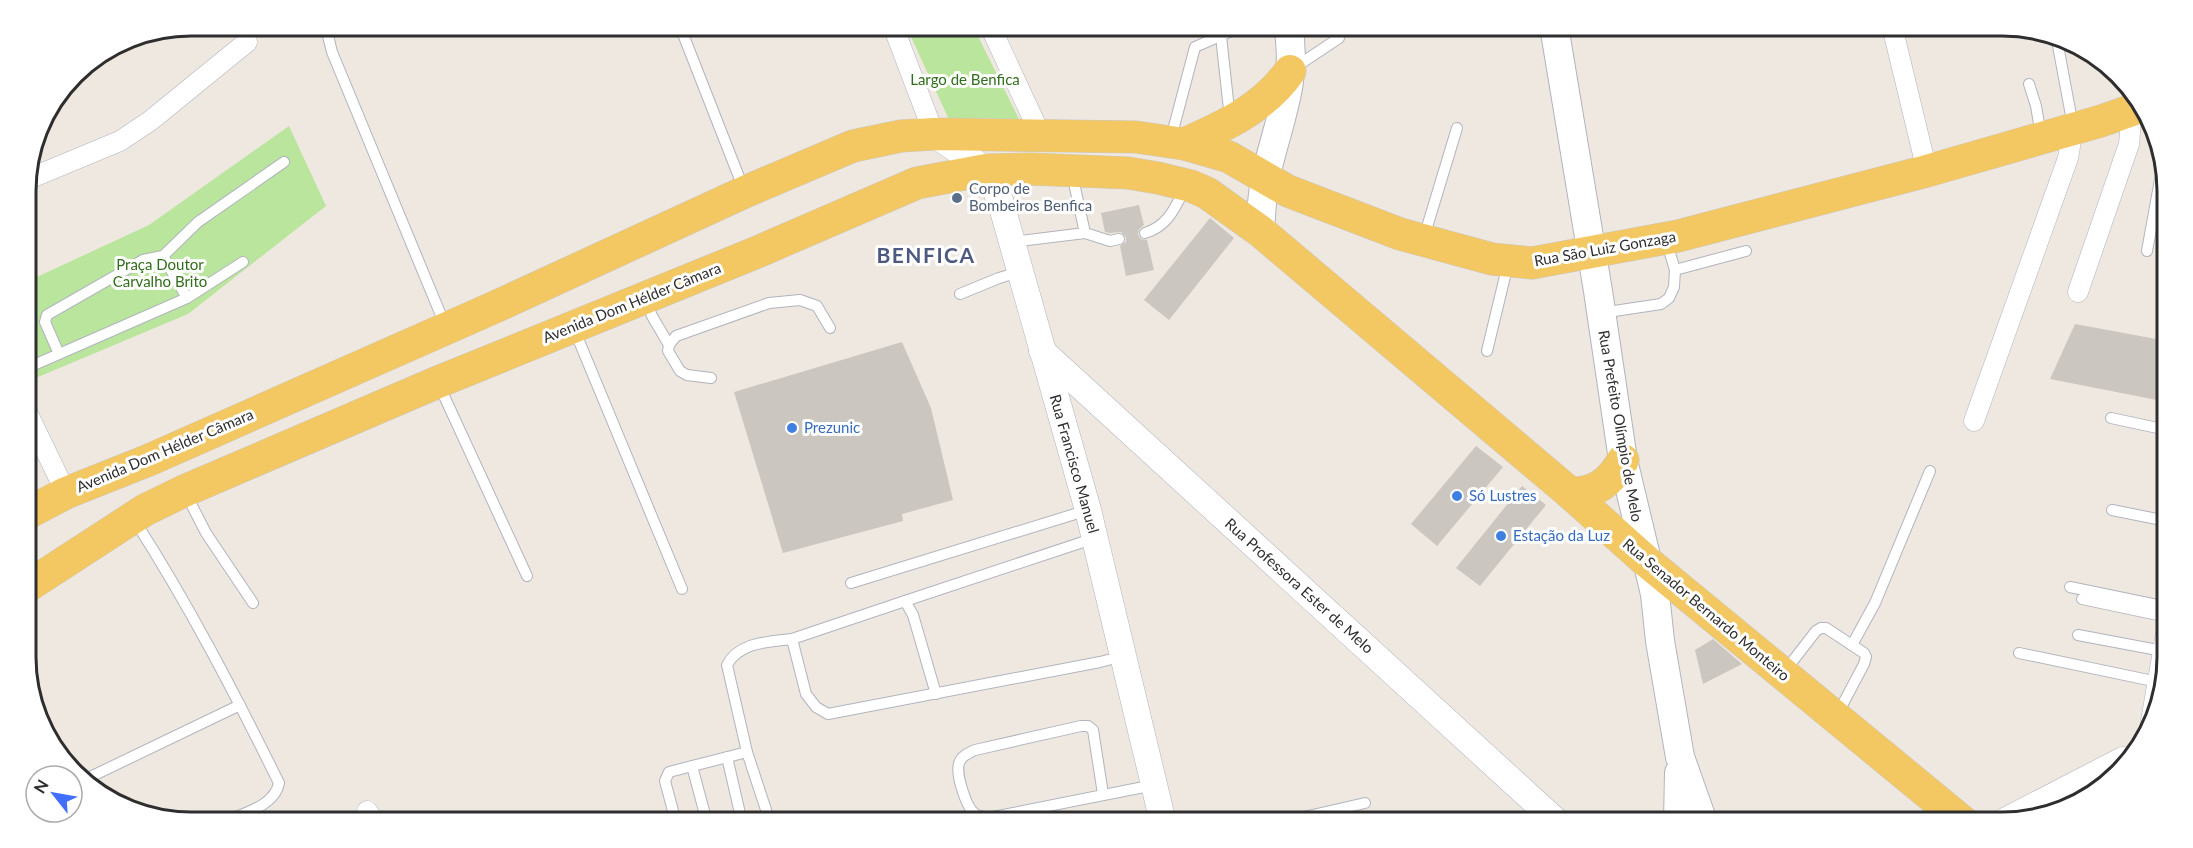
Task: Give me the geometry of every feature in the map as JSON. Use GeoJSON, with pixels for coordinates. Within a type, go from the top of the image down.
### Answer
{"type":"FeatureCollection","features":[{"type":"Feature","properties":{"kind":"main road"},"geometry":{"type":"LineString","coordinates":[[1260,231],[1265,179],[1289,90],[1290,36]]}},
{"type":"Feature","properties":{"kind":"main road","name":"Rua Prefeito Olímpio de Melo"},"geometry":{"type":"LineString","coordinates":[[1556,36],[1623,460],[1655,594],[1660,641],[1680,757],[1699,812]]}},
{"type":"Feature","properties":{"kind":"main road"},"geometry":{"type":"LineString","coordinates":[[1177,143],[1230,122],[1278,88],[1290,70]]}},
{"type":"Feature","properties":{"kind":"main road","name":"Rua São Luiz Gonzaga"},"geometry":{"type":"LineString","coordinates":[[1041,136],[1136,137],[1177,143],[1229,157],[1265,179],[1310,201],[1400,234],[1492,259],[1532,263],[1665,238],[1928,171],[2133,109]]}},
{"type":"Feature","properties":{"kind":"main road","name":"Avenida Dom Hélder Câmara"},"geometry":{"type":"LineString","coordinates":[[36,509],[66,493],[149,460],[747,191],[853,146],[901,136],[934,134]]}},
{"type":"Feature","properties":{"kind":"main road"},"geometry":{"type":"LineString","coordinates":[[934,134],[1041,136]]}},
{"type":"Feature","properties":{"kind":"main road","name":"Avenida Dom Hélder Câmara"},"geometry":{"type":"LineString","coordinates":[[36,581],[133,518],[184,491],[572,326],[749,256],[917,183],[986,170],[1031,169],[1128,173],[1187,185],[1207,193],[1260,231]]}},
{"type":"Feature","properties":{"kind":"main road","name":"Rua Senador Bernardo Monteiro"},"geometry":{"type":"LineString","coordinates":[[1260,231],[1570,493],[1646,561],[1951,812]]}},
{"type":"Feature","properties":{"kind":"main road"},"geometry":{"type":"LineString","coordinates":[[1570,493],[1582,494],[1601,486],[1611,479],[1623,460]]}},
{"type":"Feature","properties":{"kind":"main road"},"geometry":{"type":"LineString","coordinates":[[1678,812],[1680,757]]}},
{"type":"Feature","properties":{"kind":"street"},"geometry":{"type":"LineString","coordinates":[[897,36],[934,134],[986,170]]}},
{"type":"Feature","properties":{"kind":"street"},"geometry":{"type":"LineString","coordinates":[[995,36],[1041,136]]}},
{"type":"Feature","properties":{"kind":"street"},"geometry":{"type":"LineString","coordinates":[[1894,36],[1928,171]]}},
{"type":"Feature","properties":{"kind":"street"},"geometry":{"type":"LineString","coordinates":[[37,176],[120,141],[150,121],[247,42]]}},
{"type":"Feature","properties":{"kind":"street"},"geometry":{"type":"LineString","coordinates":[[2078,292],[2129,144],[2135,111]]}},
{"type":"Feature","properties":{"kind":"street"},"geometry":{"type":"LineString","coordinates":[[1974,421],[2068,158],[2073,129]]}},
{"type":"Feature","properties":{"kind":"street","name":"Rua Francisco Manuel"},"geometry":{"type":"LineString","coordinates":[[986,170],[1000,200],[1088,510],[1161,812]]}},
{"type":"Feature","properties":{"kind":"street","name":"Rua Professora Ester de Melo"},"geometry":{"type":"LineString","coordinates":[[1041,350],[1546,812]]}},
{"type":"Feature","properties":{"kind":"street"},"geometry":{"type":"LineString","coordinates":[[36,431],[66,493]]}},
{"type":"Feature","properties":{"kind":"street"},"geometry":{"type":"LineString","coordinates":[[2027,810],[2114,765]]}},
{"type":"Feature","properties":{"kind":"lane"},"geometry":{"type":"LineString","coordinates":[[328,36],[332,52],[446,328]]}},
{"type":"Feature","properties":{"kind":"lane"},"geometry":{"type":"LineString","coordinates":[[684,36],[739,177],[747,191]]}},
{"type":"Feature","properties":{"kind":"lane"},"geometry":{"type":"LineString","coordinates":[[1177,143],[1195,47],[1221,36],[1230,122]]}},
{"type":"Feature","properties":{"kind":"lane"},"geometry":{"type":"LineString","coordinates":[[1290,70],[1339,38]]}},
{"type":"Feature","properties":{"kind":"lane"},"geometry":{"type":"LineString","coordinates":[[2059,47],[2073,129]]}},
{"type":"Feature","properties":{"kind":"lane"},"geometry":{"type":"LineString","coordinates":[[2029,84],[2036,106],[2041,138]]}},
{"type":"Feature","properties":{"kind":"lane"},"geometry":{"type":"LineString","coordinates":[[1423,240],[1457,128]]}},
{"type":"Feature","properties":{"kind":"lane"},"geometry":{"type":"LineString","coordinates":[[59,354],[45,322],[47,315],[143,260],[163,256],[198,222],[284,162]]}},
{"type":"Feature","properties":{"kind":"lane"},"geometry":{"type":"LineString","coordinates":[[1071,171],[1084,233]]}},
{"type":"Feature","properties":{"kind":"lane"},"geometry":{"type":"LineString","coordinates":[[1145,233],[1156,230],[1170,218],[1187,185]]}},
{"type":"Feature","properties":{"kind":"lane"},"geometry":{"type":"LineString","coordinates":[[2147,251],[2157,202]]}},
{"type":"Feature","properties":{"kind":"lane"},"geometry":{"type":"LineString","coordinates":[[1011,242],[1084,233],[1110,241],[1119,239]]}},
{"type":"Feature","properties":{"kind":"lane"},"geometry":{"type":"LineString","coordinates":[[1601,313],[1661,304],[1669,298],[1674,287],[1675,270],[1665,238]]}},
{"type":"Feature","properties":{"kind":"lane"},"geometry":{"type":"LineString","coordinates":[[1675,270],[1746,251]]}},
{"type":"Feature","properties":{"kind":"lane"},"geometry":{"type":"LineString","coordinates":[[163,256],[187,298]]}},
{"type":"Feature","properties":{"kind":"lane"},"geometry":{"type":"LineString","coordinates":[[1487,351],[1509,261]]}},
{"type":"Feature","properties":{"kind":"lane"},"geometry":{"type":"LineString","coordinates":[[36,364],[187,298],[243,262]]}},
{"type":"Feature","properties":{"kind":"lane"},"geometry":{"type":"LineString","coordinates":[[960,294],[1020,272]]}},
{"type":"Feature","properties":{"kind":"lane"},"geometry":{"type":"LineString","coordinates":[[644,298],[651,316],[669,345]]}},
{"type":"Feature","properties":{"kind":"lane"},"geometry":{"type":"LineString","coordinates":[[711,378],[687,375],[680,371],[668,351],[669,345],[676,336],[769,303],[800,300],[817,306],[830,328]]}},
{"type":"Feature","properties":{"kind":"lane"},"geometry":{"type":"LineString","coordinates":[[572,326],[682,590]]}},
{"type":"Feature","properties":{"kind":"lane"},"geometry":{"type":"LineString","coordinates":[[438,382],[528,576]]}},
{"type":"Feature","properties":{"kind":"lane"},"geometry":{"type":"LineString","coordinates":[[2111,418],[2157,428]]}},
{"type":"Feature","properties":{"kind":"lane"},"geometry":{"type":"LineString","coordinates":[[1852,645],[1875,603],[1930,471]]}},
{"type":"Feature","properties":{"kind":"lane"},"geometry":{"type":"LineString","coordinates":[[184,491],[206,533],[253,603]]}},
{"type":"Feature","properties":{"kind":"lane"},"geometry":{"type":"LineString","coordinates":[[850,583],[1088,510]]}},
{"type":"Feature","properties":{"kind":"lane"},"geometry":{"type":"LineString","coordinates":[[2112,510],[2157,519]]}},
{"type":"Feature","properties":{"kind":"lane"},"geometry":{"type":"LineString","coordinates":[[133,518],[157,555],[240,705],[279,783],[278,792],[271,800],[245,812]]}},
{"type":"Feature","properties":{"kind":"lane"},"geometry":{"type":"LineString","coordinates":[[767,812],[747,752],[727,665],[732,654],[743,648],[792,639],[1095,538]]}},
{"type":"Feature","properties":{"kind":"lane"},"geometry":{"type":"LineString","coordinates":[[2070,587],[2157,605]]}},
{"type":"Feature","properties":{"kind":"lane"},"geometry":{"type":"LineString","coordinates":[[2082,599],[2157,615]]}},
{"type":"Feature","properties":{"kind":"lane"},"geometry":{"type":"LineString","coordinates":[[905,601],[913,615],[936,694]]}},
{"type":"Feature","properties":{"kind":"lane"},"geometry":{"type":"LineString","coordinates":[[1783,674],[1821,627],[1864,652],[1866,657],[1836,717]]}},
{"type":"Feature","properties":{"kind":"lane"},"geometry":{"type":"LineString","coordinates":[[2078,635],[2157,650]]}},
{"type":"Feature","properties":{"kind":"lane"},"geometry":{"type":"LineString","coordinates":[[792,639],[806,694],[816,707],[828,714],[1100,663],[1123,656]]}},
{"type":"Feature","properties":{"kind":"lane"},"geometry":{"type":"LineString","coordinates":[[2019,653],[2155,681]]}},
{"type":"Feature","properties":{"kind":"lane"},"geometry":{"type":"LineString","coordinates":[[93,776],[240,705]]}},
{"type":"Feature","properties":{"kind":"lane"},"geometry":{"type":"LineString","coordinates":[[973,812],[968,805],[957,771],[958,763],[964,756],[975,750],[1081,726],[1088,726],[1093,730],[1103,794]]}},
{"type":"Feature","properties":{"kind":"lane"},"geometry":{"type":"LineString","coordinates":[[673,812],[665,781],[669,772],[747,752]]}},
{"type":"Feature","properties":{"kind":"lane"},"geometry":{"type":"LineString","coordinates":[[727,757],[740,812]]}},
{"type":"Feature","properties":{"kind":"lane"},"geometry":{"type":"LineString","coordinates":[[692,766],[704,812]]}},
{"type":"Feature","properties":{"kind":"lane"},"geometry":{"type":"LineString","coordinates":[[1017,812],[1154,785]]}},
{"type":"Feature","properties":{"kind":"lane"},"geometry":{"type":"LineString","coordinates":[[1326,812],[1365,803]]}},
{"type":"Feature","properties":{"kind":"green space","name":"Largo de Benfica"},"geometry":{"type":"Polygon","coordinates":[[[911,36],[978,36],[1020,121],[987,118],[951,124],[911,36]]]}},
{"type":"Feature","properties":{"kind":"green space","name":"Praça Doutor Carvalho Brito"},"geometry":{"type":"Polygon","coordinates":[[[289,126],[326,206],[188,314],[36,378],[36,277],[149,225],[289,126]]]}},
{"type":"Feature","properties":{"kind":"building"},"geometry":{"type":"Polygon","coordinates":[[[1139,205],[1144,225],[1139,229],[1138,235],[1141,239],[1147,240],[1154,270],[1126,276],[1120,246],[1126,242],[1126,237],[1121,232],[1105,232],[1101,213],[1139,205]]]}},
{"type":"Feature","properties":{"kind":"building"},"geometry":{"type":"Polygon","coordinates":[[[1210,218],[1234,238],[1169,320],[1144,300],[1210,218]]]}},
{"type":"Feature","properties":{"kind":"building"},"geometry":{"type":"Polygon","coordinates":[[[2075,324],[2157,339],[2157,400],[2050,379],[2075,324]]]}},
{"type":"Feature","properties":{"kind":"building"},"geometry":{"type":"Polygon","coordinates":[[[902,342],[931,408],[953,500],[902,514],[903,521],[783,553],[734,392],[902,342]]]}},
{"type":"Feature","properties":{"kind":"building","name":"Só Lustres"},"geometry":{"type":"Polygon","coordinates":[[[1476,446],[1503,467],[1437,546],[1411,524],[1476,446]]]}},
{"type":"Feature","properties":{"kind":"building","name":"Estação da Luz"},"geometry":{"type":"Polygon","coordinates":[[[1522,486],[1546,505],[1480,586],[1456,568],[1522,486]]]}},
{"type":"Feature","properties":{"kind":"building"},"geometry":{"type":"Polygon","coordinates":[[[1713,639],[1742,664],[1703,684],[1695,650],[1713,639]]]}},
{"type":"Feature","properties":{"kind":"place","name":"Corpo de Bombeiros Benfica"},"geometry":{"type":"Point","coordinates":[957,198]}},
{"type":"Feature","properties":{"kind":"place","name":"Prezunic"},"geometry":{"type":"Point","coordinates":[792,428]}},
{"type":"Feature","properties":{"kind":"place","name":"Só Lustres"},"geometry":{"type":"Point","coordinates":[1457,496]}},
{"type":"Feature","properties":{"kind":"place","name":"Estação da Luz"},"geometry":{"type":"Point","coordinates":[1501,536]}},
{"type":"Feature","properties":{"kind":"district","name":"BENFICA"},"geometry":{"type":"Point","coordinates":[926,256]}}]}
